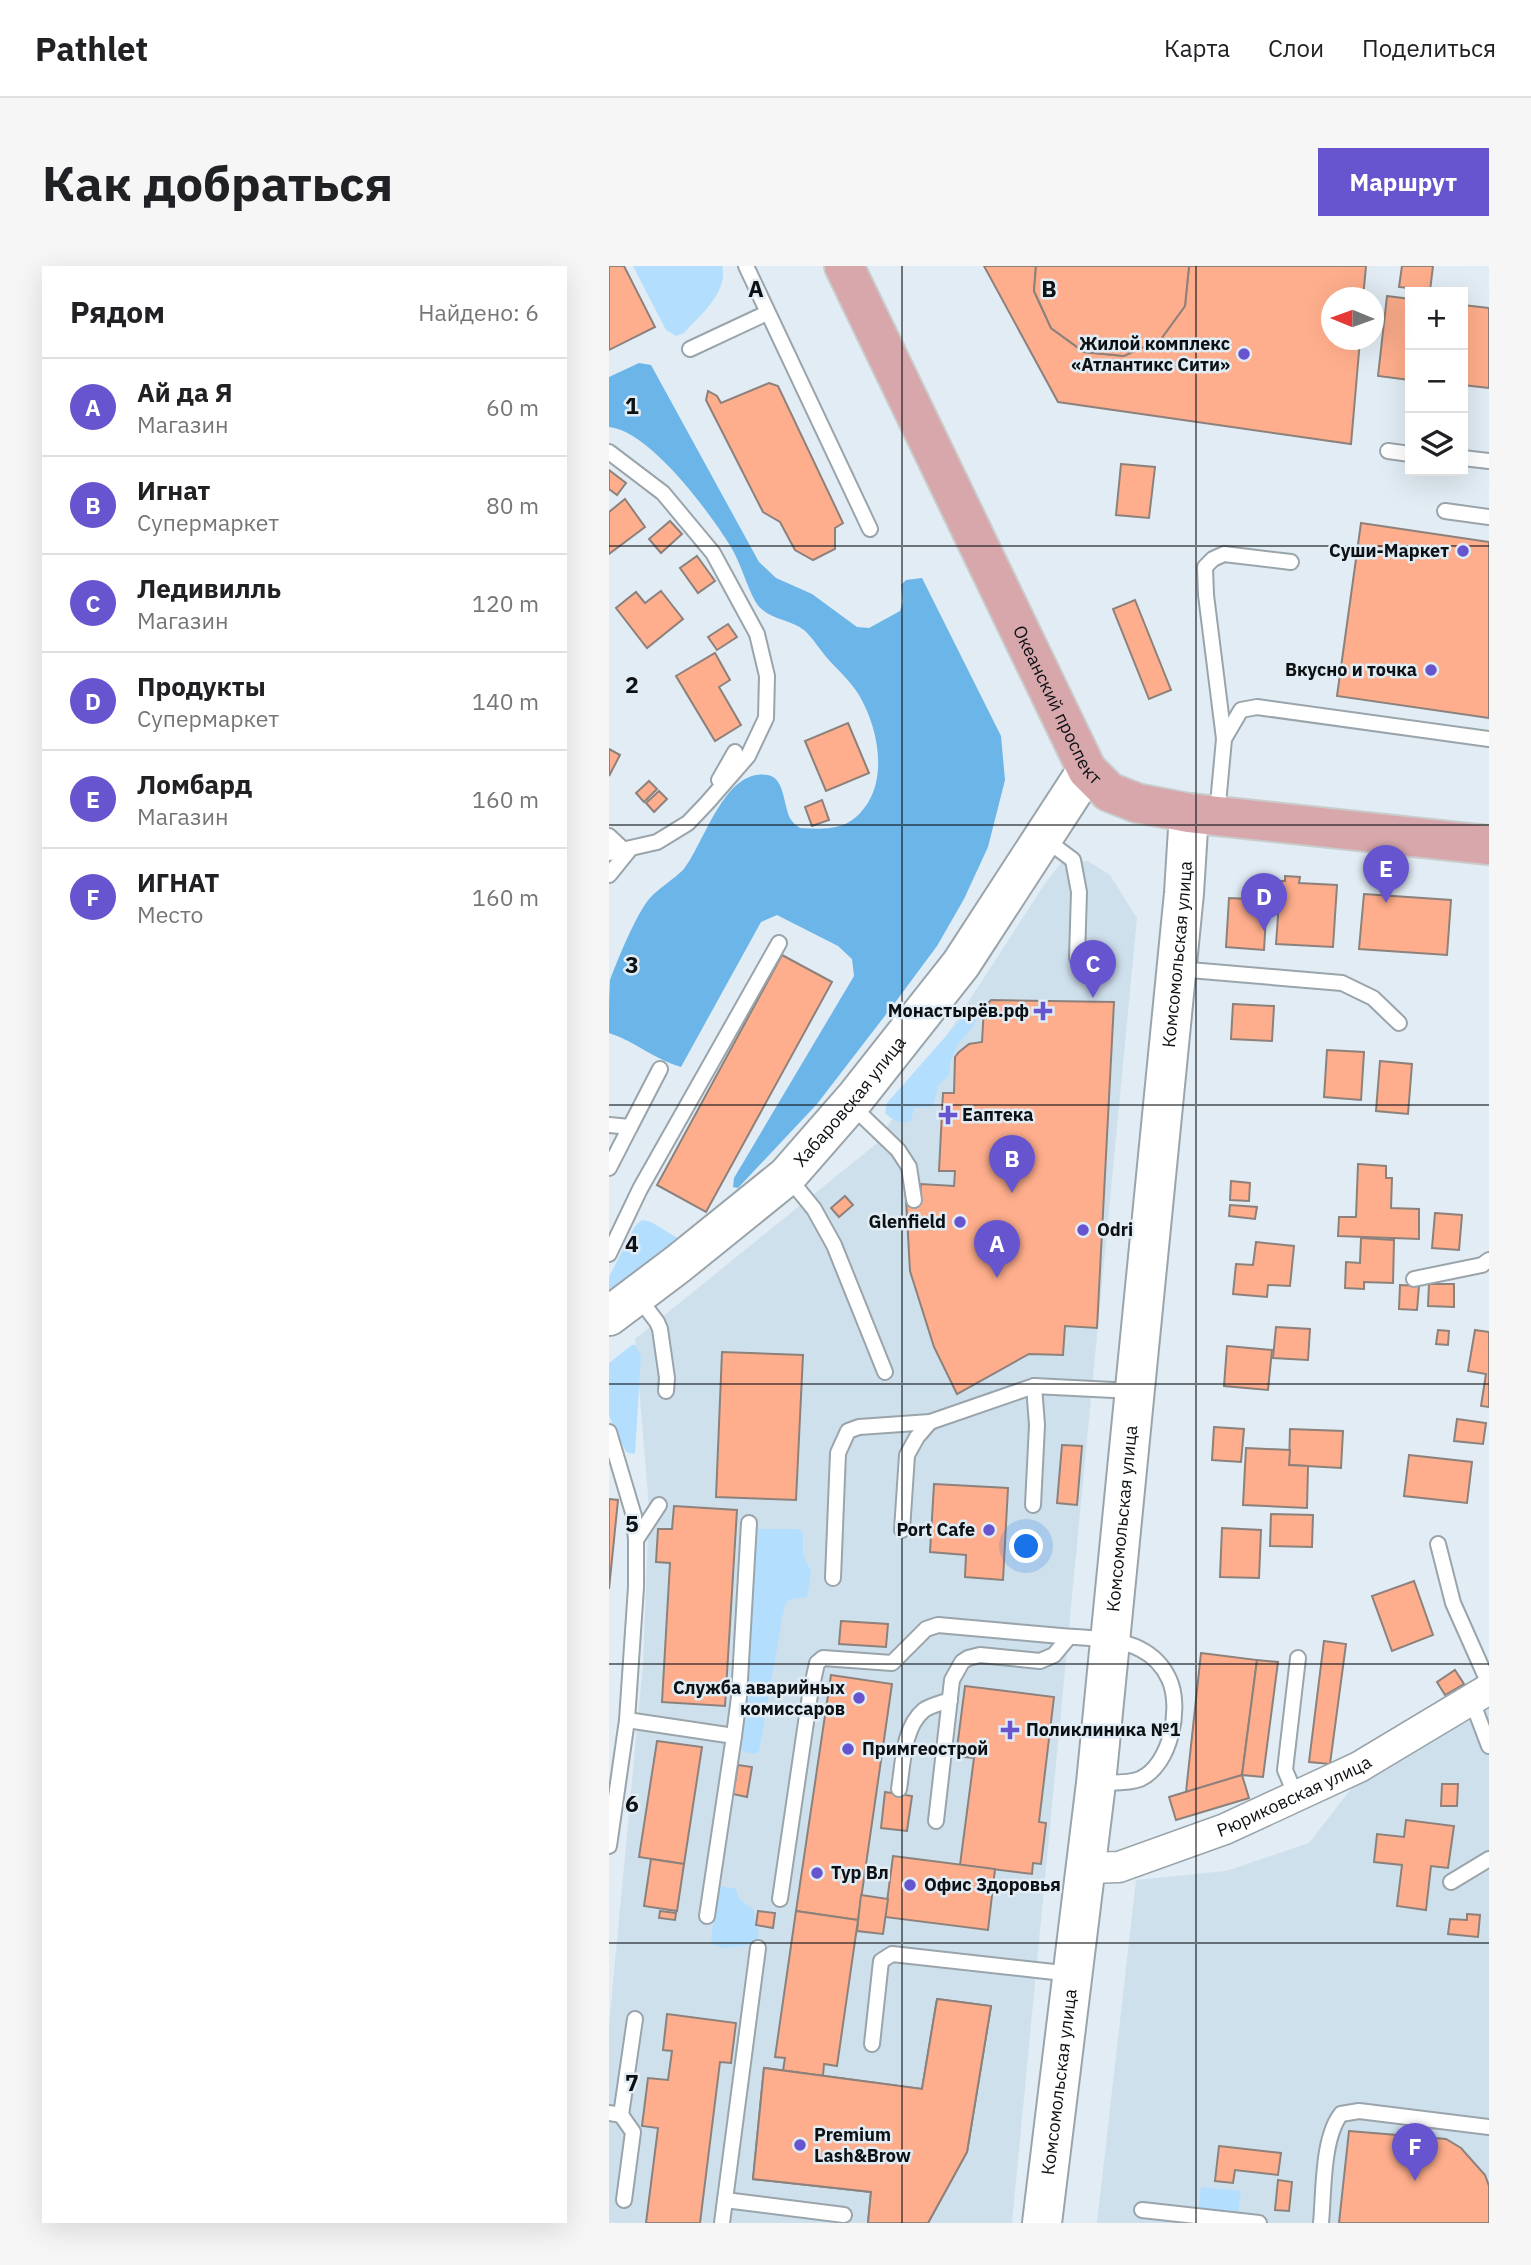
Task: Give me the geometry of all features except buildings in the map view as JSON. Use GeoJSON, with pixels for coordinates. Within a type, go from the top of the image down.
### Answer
{"type":"FeatureCollection","features":[{"type":"Feature","properties":{"kind":"main road","name":"Океанский проспект"},"geometry":{"type":"LineString","coordinates":[[845,266],[1087,770],[1098,782],[1116,795],[1137,803],[1203,814],[1489,845]]}},
{"type":"Feature","properties":{"kind":"main road","name":"Хабаровская улица"},"geometry":{"type":"LineString","coordinates":[[623,1306],[787,1176],[961,964],[1087,770]]}},
{"type":"Feature","properties":{"kind":"main road","name":"Комсомольская улица"},"geometry":{"type":"LineString","coordinates":[[1042,2223],[1097,1783],[1177,969],[1203,814]]}},
{"type":"Feature","properties":{"kind":"street","name":"Рюриковская улица"},"geometry":{"type":"LineString","coordinates":[[1086,1868],[1119,1867],[1225,1829],[1359,1767],[1484,1691]]}},
{"type":"Feature","properties":{"kind":"lane"},"geometry":{"type":"LineString","coordinates":[[746,266],[870,529]]}},
{"type":"Feature","properties":{"kind":"lane"},"geometry":{"type":"LineString","coordinates":[[690,349],[767,313]]}},
{"type":"Feature","properties":{"kind":"lane"},"geometry":{"type":"LineString","coordinates":[[609,452],[663,493],[713,554],[757,634],[767,676],[766,718],[748,756],[688,823],[657,842],[621,851],[609,874]]}},
{"type":"Feature","properties":{"kind":"lane"},"geometry":{"type":"LineString","coordinates":[[1388,452],[1405,454]]}},
{"type":"Feature","properties":{"kind":"lane"},"geometry":{"type":"LineString","coordinates":[[1468,459],[1489,461]]}},
{"type":"Feature","properties":{"kind":"lane"},"geometry":{"type":"LineString","coordinates":[[1445,511],[1489,517]]}},
{"type":"Feature","properties":{"kind":"lane"},"geometry":{"type":"LineString","coordinates":[[1224,739],[1205,567],[1224,554],[1291,562]]}},
{"type":"Feature","properties":{"kind":"lane"},"geometry":{"type":"LineString","coordinates":[[1203,814],[1224,739],[1241,710],[1257,706],[1489,738]]}},
{"type":"Feature","properties":{"kind":"lane"},"geometry":{"type":"LineString","coordinates":[[706,803],[735,752]]}},
{"type":"Feature","properties":{"kind":"lane"},"geometry":{"type":"LineString","coordinates":[[609,836],[621,851]]}},
{"type":"Feature","properties":{"kind":"lane"},"geometry":{"type":"LineString","coordinates":[[1044,838],[1073,860],[1079,892],[1077,958]]}},
{"type":"Feature","properties":{"kind":"lane"},"geometry":{"type":"LineString","coordinates":[[609,1254],[641,1189],[779,943]]}},
{"type":"Feature","properties":{"kind":"lane"},"geometry":{"type":"LineString","coordinates":[[1177,969],[1342,983],[1373,998],[1399,1023]]}},
{"type":"Feature","properties":{"kind":"lane"},"geometry":{"type":"LineString","coordinates":[[609,1168],[660,1069]]}},
{"type":"Feature","properties":{"kind":"lane"},"geometry":{"type":"LineString","coordinates":[[849,1103],[898,1150],[909,1167],[914,1200]]}},
{"type":"Feature","properties":{"kind":"lane"},"geometry":{"type":"LineString","coordinates":[[609,1125],[630,1127]]}},
{"type":"Feature","properties":{"kind":"lane"},"geometry":{"type":"LineString","coordinates":[[787,1176],[814,1209],[834,1245],[885,1372]]}},
{"type":"Feature","properties":{"kind":"lane"},"geometry":{"type":"LineString","coordinates":[[1414,1279],[1482,1265],[1489,1260]]}},
{"type":"Feature","properties":{"kind":"lane"},"geometry":{"type":"LineString","coordinates":[[623,1306],[657,1322],[667,1378],[666,1391]]}},
{"type":"Feature","properties":{"kind":"lane"},"geometry":{"type":"LineString","coordinates":[[833,1578],[838,1453],[848,1431],[859,1427],[930,1422],[1034,1386],[1135,1391]]}},
{"type":"Feature","properties":{"kind":"lane"},"geometry":{"type":"LineString","coordinates":[[1033,1504],[1037,1425],[1034,1386]]}},
{"type":"Feature","properties":{"kind":"lane"},"geometry":{"type":"LineString","coordinates":[[902,1530],[907,1455],[930,1422]]}},
{"type":"Feature","properties":{"kind":"lane"},"geometry":{"type":"LineString","coordinates":[[609,1432],[634,1516],[636,1540],[636,1587],[627,1720],[609,1846]]}},
{"type":"Feature","properties":{"kind":"lane"},"geometry":{"type":"LineString","coordinates":[[636,1540],[659,1505]]}},
{"type":"Feature","properties":{"kind":"lane"},"geometry":{"type":"LineString","coordinates":[[707,1916],[739,1697],[749,1523]]}},
{"type":"Feature","properties":{"kind":"lane"},"geometry":{"type":"LineString","coordinates":[[1438,1544],[1453,1602],[1484,1691],[1489,1746]]}},
{"type":"Feature","properties":{"kind":"lane"},"geometry":{"type":"LineString","coordinates":[[780,1899],[810,1695],[820,1660],[892,1663],[926,1629],[938,1625],[1069,1637],[1137,1647],[1154,1658],[1168,1677],[1173,1696],[1171,1739],[1166,1752],[1154,1768],[1141,1779],[1097,1783]]}},
{"type":"Feature","properties":{"kind":"lane"},"geometry":{"type":"LineString","coordinates":[[936,1821],[952,1680],[962,1662],[979,1655],[1040,1661],[1054,1655],[1069,1637]]}},
{"type":"Feature","properties":{"kind":"lane"},"geometry":{"type":"LineString","coordinates":[[1296,1796],[1285,1770],[1298,1658]]}},
{"type":"Feature","properties":{"kind":"lane"},"geometry":{"type":"LineString","coordinates":[[899,1789],[905,1748],[914,1720],[926,1708],[950,1700]]}},
{"type":"Feature","properties":{"kind":"lane"},"geometry":{"type":"LineString","coordinates":[[627,1720],[734,1736]]}},
{"type":"Feature","properties":{"kind":"lane"},"geometry":{"type":"LineString","coordinates":[[1451,1882],[1489,1859]]}},
{"type":"Feature","properties":{"kind":"lane"},"geometry":{"type":"LineString","coordinates":[[722,2223],[758,1948]]}},
{"type":"Feature","properties":{"kind":"lane"},"geometry":{"type":"LineString","coordinates":[[872,2044],[881,1961],[892,1954],[1073,1974]]}},
{"type":"Feature","properties":{"kind":"lane"},"geometry":{"type":"LineString","coordinates":[[624,2200],[633,2132],[615,2114],[635,2019]]}},
{"type":"Feature","properties":{"kind":"lane"},"geometry":{"type":"LineString","coordinates":[[1321,2223],[1330,2141],[1333,2125],[1341,2114],[1359,2111],[1489,2127]]}},
{"type":"Feature","properties":{"kind":"lane"},"geometry":{"type":"LineString","coordinates":[[725,2200],[844,2216]]}},
{"type":"Feature","properties":{"kind":"lane"},"geometry":{"type":"LineString","coordinates":[[1142,2210],[1259,2223]]}},
{"type":"Feature","properties":{"kind":"shaded area"},"geometry":{"type":"Polygon","coordinates":[[[633,266],[722,266],[723,276],[711,303],[684,333],[676,336],[666,330],[633,266]]]}},
{"type":"Feature","properties":{"kind":"shaded area"},"geometry":{"type":"Polygon","coordinates":[[[639,363],[651,365],[759,562],[776,578],[812,594],[857,627],[869,628],[900,611],[903,602],[901,585],[906,580],[922,578],[1001,736],[1005,780],[988,847],[964,899],[937,946],[817,1104],[738,1188],[733,1187],[734,1178],[854,976],[852,959],[838,946],[777,915],[761,922],[681,1067],[609,1033],[610,980],[645,905],[683,870],[717,810],[739,783],[753,776],[774,777],[781,788],[789,816],[796,825],[800,828],[836,827],[850,822],[867,805],[874,790],[878,758],[872,725],[856,690],[804,630],[765,612],[760,607],[731,547],[677,476],[642,442],[609,427],[609,377],[639,363]]]}},
{"type":"Feature","properties":{"kind":"shaded area"},"geometry":{"type":"Polygon","coordinates":[[[1088,861],[1110,875],[1137,918],[1012,2223],[609,2223],[609,2026],[643,1664],[649,1507],[635,1339],[876,1144],[1046,882],[1061,863],[1088,861]]]}},
{"type":"Feature","properties":{"kind":"shaded area"},"geometry":{"type":"Polygon","coordinates":[[[970,1009],[977,1009],[978,1017],[958,1044],[951,1060],[949,1075],[938,1086],[933,1107],[914,1108],[911,1121],[900,1122],[891,1118],[885,1113],[887,1103],[970,1009]]]}},
{"type":"Feature","properties":{"kind":"shaded area"},"geometry":{"type":"Polygon","coordinates":[[[642,1220],[651,1222],[679,1239],[609,1297],[609,1277],[635,1226],[642,1220]]]}},
{"type":"Feature","properties":{"kind":"shaded area"},"geometry":{"type":"Polygon","coordinates":[[[635,1345],[641,1356],[633,1454],[626,1452],[609,1416],[609,1363],[635,1345]]]}},
{"type":"Feature","properties":{"kind":"shaded area"},"geometry":{"type":"Polygon","coordinates":[[[758,1529],[798,1529],[803,1533],[803,1554],[811,1572],[807,1597],[788,1600],[784,1608],[759,1751],[755,1754],[741,1749],[748,1701],[755,1534],[758,1529]]]}},
{"type":"Feature","properties":{"kind":"shaded area"},"geometry":{"type":"Polygon","coordinates":[[[1489,1709],[1489,2223],[1097,2223],[1136,1880],[1226,1871],[1309,1843],[1358,1780],[1435,1729],[1489,1709]]]}},
{"type":"Feature","properties":{"kind":"shaded area"},"geometry":{"type":"Polygon","coordinates":[[[719,1886],[736,1889],[739,1899],[754,1910],[755,1925],[759,1931],[756,1944],[723,1948],[711,1944],[716,1889],[719,1886]]]}},
{"type":"Feature","properties":{"kind":"shaded area"},"geometry":{"type":"Polygon","coordinates":[[[1201,2187],[1241,2191],[1238,2214],[1198,2210],[1201,2187]]]}},
{"type":"Feature","properties":{"kind":"place","name":"Жилой комплекс «Атлантикс Сити»"},"geometry":{"type":"Point","coordinates":[1244,354]}},
{"type":"Feature","properties":{"kind":"place","name":"Суши-Маркет"},"geometry":{"type":"Point","coordinates":[1463,551]}},
{"type":"Feature","properties":{"kind":"place","name":"Вкусно и точка"},"geometry":{"type":"Point","coordinates":[1431,670]}},
{"type":"Feature","properties":{"kind":"place","name":"Ломбард"},"geometry":{"type":"Point","coordinates":[1386,903]}},
{"type":"Feature","properties":{"kind":"place","name":"Продукты"},"geometry":{"type":"Point","coordinates":[1264,931]}},
{"type":"Feature","properties":{"kind":"place","name":"Ледивилль"},"geometry":{"type":"Point","coordinates":[1093,998]}},
{"type":"Feature","properties":{"kind":"place","name":"Монастырёв.рф"},"geometry":{"type":"Point","coordinates":[1043,1011]}},
{"type":"Feature","properties":{"kind":"place","name":"Еаптека"},"geometry":{"type":"Point","coordinates":[948,1115]}},
{"type":"Feature","properties":{"kind":"place","name":"Игнат"},"geometry":{"type":"Point","coordinates":[1012,1193]}},
{"type":"Feature","properties":{"kind":"place","name":"Glenfield"},"geometry":{"type":"Point","coordinates":[960,1222]}},
{"type":"Feature","properties":{"kind":"place","name":"Odri"},"geometry":{"type":"Point","coordinates":[1083,1230]}},
{"type":"Feature","properties":{"kind":"place","name":"Ай да Я"},"geometry":{"type":"Point","coordinates":[997,1278]}},
{"type":"Feature","properties":{"kind":"place","name":"Port Cafe"},"geometry":{"type":"Point","coordinates":[989,1530]}},
{"type":"Feature","properties":{"kind":"place","name":"Служба аварийных комиссаров"},"geometry":{"type":"Point","coordinates":[859,1698]}},
{"type":"Feature","properties":{"kind":"place","name":"Поликлиника №1"},"geometry":{"type":"Point","coordinates":[1010,1730]}},
{"type":"Feature","properties":{"kind":"place","name":"Примгеострой"},"geometry":{"type":"Point","coordinates":[848,1749]}},
{"type":"Feature","properties":{"kind":"place","name":"Тур Вл"},"geometry":{"type":"Point","coordinates":[817,1873]}},
{"type":"Feature","properties":{"kind":"place","name":"Офис Здоровья"},"geometry":{"type":"Point","coordinates":[910,1885]}},
{"type":"Feature","properties":{"kind":"place","name":"Premium Lash&Brow"},"geometry":{"type":"Point","coordinates":[800,2145]}},
{"type":"Feature","properties":{"kind":"place","name":"ИГНАТ"},"geometry":{"type":"Point","coordinates":[1415,2181]}}]}
